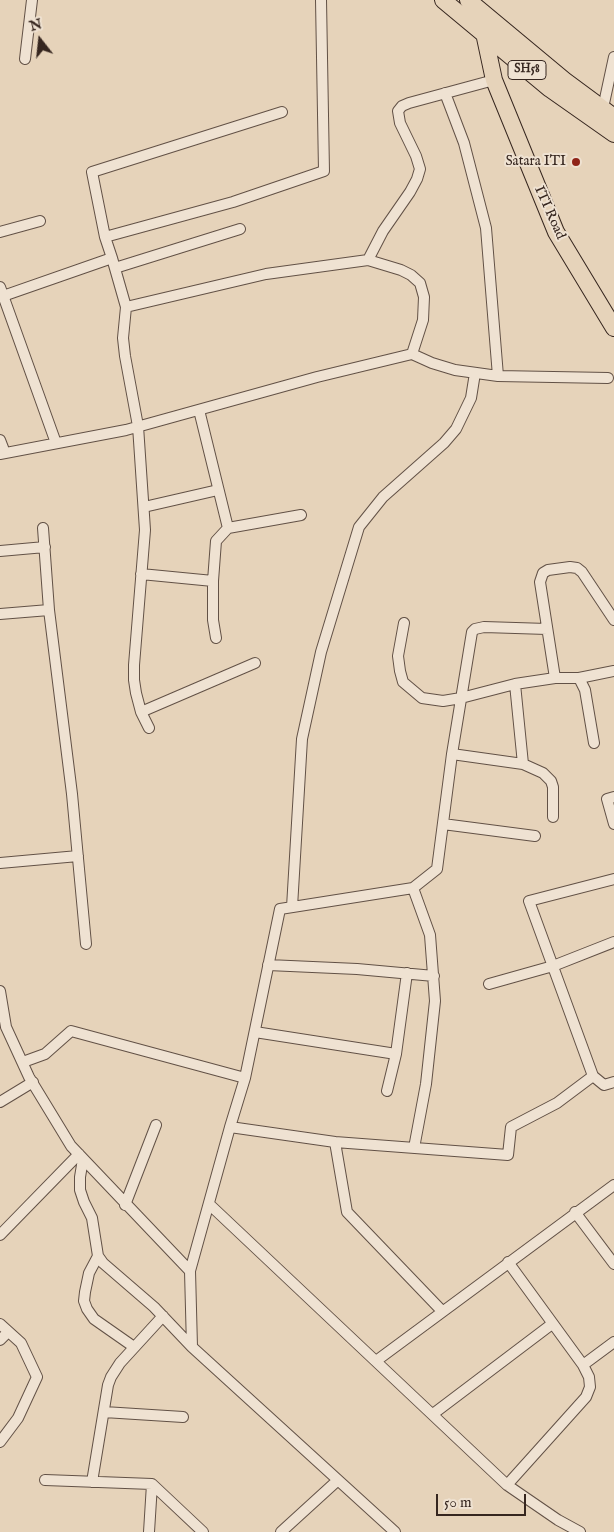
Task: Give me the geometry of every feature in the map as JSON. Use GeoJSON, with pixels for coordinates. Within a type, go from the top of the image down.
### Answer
{"type":"FeatureCollection","features":[{"type":"Feature","properties":{"kind":"main road","name":"SH58"},"geometry":{"type":"LineString","coordinates":[[443,0],[550,89],[614,134]]}},
{"type":"Feature","properties":{"kind":"main road","name":"SH58"},"geometry":{"type":"LineString","coordinates":[[468,0],[564,80],[608,113]]}},
{"type":"Feature","properties":{"kind":"main road","name":"ITI Road"},"geometry":{"type":"LineString","coordinates":[[484,34],[494,80],[556,232],[614,328]]}},
{"type":"Feature","properties":{"kind":"street"},"geometry":{"type":"LineString","coordinates":[[25,59],[32,0]]}},
{"type":"Feature","properties":{"kind":"street"},"geometry":{"type":"LineString","coordinates":[[104,237],[233,202],[324,171],[321,0]]}},
{"type":"Feature","properties":{"kind":"street"},"geometry":{"type":"LineString","coordinates":[[608,113],[614,57]]}},
{"type":"Feature","properties":{"kind":"street"},"geometry":{"type":"LineString","coordinates":[[368,260],[383,231],[410,192],[420,169],[416,156],[400,123],[398,111],[402,106],[409,103],[494,80]]}},
{"type":"Feature","properties":{"kind":"street"},"geometry":{"type":"LineString","coordinates":[[446,93],[464,143],[486,228],[498,376]]}},
{"type":"Feature","properties":{"kind":"street"},"geometry":{"type":"LineString","coordinates":[[149,728],[141,712],[136,693],[134,665],[145,530],[138,426],[123,338],[126,307],[104,237],[92,172],[282,112]]}},
{"type":"Feature","properties":{"kind":"street"},"geometry":{"type":"LineString","coordinates":[[0,232],[40,220]]}},
{"type":"Feature","properties":{"kind":"street"},"geometry":{"type":"LineString","coordinates":[[56,443],[1,294],[240,229]]}},
{"type":"Feature","properties":{"kind":"street"},"geometry":{"type":"LineString","coordinates":[[126,307],[266,274],[368,260],[401,270],[411,275],[420,283],[424,297],[423,320],[412,354]]}},
{"type":"Feature","properties":{"kind":"street"},"geometry":{"type":"LineString","coordinates":[[0,440],[2,454],[138,426],[317,377],[412,354],[448,368],[498,376],[608,378]]}},
{"type":"Feature","properties":{"kind":"street"},"geometry":{"type":"LineString","coordinates":[[292,907],[302,739],[321,652],[359,527],[383,497],[444,444],[456,429],[470,398],[475,373]]}},
{"type":"Feature","properties":{"kind":"street"},"geometry":{"type":"LineString","coordinates":[[199,410],[228,528]]}},
{"type":"Feature","properties":{"kind":"street"},"geometry":{"type":"LineString","coordinates":[[144,507],[218,490]]}},
{"type":"Feature","properties":{"kind":"street"},"geometry":{"type":"LineString","coordinates":[[216,638],[213,620],[213,581],[216,541],[228,528],[301,515]]}},
{"type":"Feature","properties":{"kind":"street"},"geometry":{"type":"LineString","coordinates":[[43,528],[49,610],[72,794],[86,944]]}},
{"type":"Feature","properties":{"kind":"street"},"geometry":{"type":"LineString","coordinates":[[0,551],[45,546]]}},
{"type":"Feature","properties":{"kind":"street"},"geometry":{"type":"LineString","coordinates":[[555,678],[540,577],[548,570],[562,567],[577,568],[582,572],[614,620]]}},
{"type":"Feature","properties":{"kind":"street"},"geometry":{"type":"LineString","coordinates":[[141,574],[213,581]]}},
{"type":"Feature","properties":{"kind":"street"},"geometry":{"type":"LineString","coordinates":[[0,614],[49,610]]}},
{"type":"Feature","properties":{"kind":"street"},"geometry":{"type":"LineString","coordinates":[[404,623],[398,656],[403,682],[414,692],[428,700],[443,701],[515,684],[555,678],[579,678],[614,671]]}},
{"type":"Feature","properties":{"kind":"street"},"geometry":{"type":"LineString","coordinates":[[192,1347],[190,1271],[245,1078],[280,909],[413,888],[437,869],[452,754],[472,632],[475,629],[484,627],[547,629]]}},
{"type":"Feature","properties":{"kind":"street"},"geometry":{"type":"LineString","coordinates":[[141,712],[255,664]]}},
{"type":"Feature","properties":{"kind":"street"},"geometry":{"type":"LineString","coordinates":[[579,678],[585,690],[594,743]]}},
{"type":"Feature","properties":{"kind":"street"},"geometry":{"type":"LineString","coordinates":[[515,684],[523,764]]}},
{"type":"Feature","properties":{"kind":"street"},"geometry":{"type":"LineString","coordinates":[[452,754],[523,764],[543,773],[553,787],[553,816]]}},
{"type":"Feature","properties":{"kind":"street"},"geometry":{"type":"LineString","coordinates":[[614,797],[607,799],[614,824]]}},
{"type":"Feature","properties":{"kind":"street"},"geometry":{"type":"LineString","coordinates":[[443,824],[535,836]]}},
{"type":"Feature","properties":{"kind":"street"},"geometry":{"type":"LineString","coordinates":[[0,862],[78,856]]}},
{"type":"Feature","properties":{"kind":"street"},"geometry":{"type":"LineString","coordinates":[[614,878],[529,901],[593,1076],[604,1085],[614,1082]]}},
{"type":"Feature","properties":{"kind":"street"},"geometry":{"type":"LineString","coordinates":[[413,888],[430,935],[435,1001],[426,1084],[414,1148]]}},
{"type":"Feature","properties":{"kind":"street"},"geometry":{"type":"LineString","coordinates":[[489,984],[553,966],[614,942]]}},
{"type":"Feature","properties":{"kind":"street"},"geometry":{"type":"LineString","coordinates":[[268,965],[434,976]]}},
{"type":"Feature","properties":{"kind":"street"},"geometry":{"type":"LineString","coordinates":[[387,1091],[396,1054],[407,973]]}},
{"type":"Feature","properties":{"kind":"street"},"geometry":{"type":"LineString","coordinates":[[0,991],[3,1030],[71,1146],[125,1205],[190,1271]]}},
{"type":"Feature","properties":{"kind":"street"},"geometry":{"type":"LineString","coordinates":[[23,1062],[45,1054],[71,1031],[245,1078]]}},
{"type":"Feature","properties":{"kind":"street"},"geometry":{"type":"LineString","coordinates":[[255,1032],[396,1054]]}},
{"type":"Feature","properties":{"kind":"street"},"geometry":{"type":"LineString","coordinates":[[230,1127],[335,1142],[508,1154],[511,1127],[557,1102],[593,1076]]}},
{"type":"Feature","properties":{"kind":"street"},"geometry":{"type":"LineString","coordinates":[[0,1102],[32,1082]]}},
{"type":"Feature","properties":{"kind":"street"},"geometry":{"type":"LineString","coordinates":[[125,1205],[156,1125]]}},
{"type":"Feature","properties":{"kind":"street"},"geometry":{"type":"LineString","coordinates":[[335,1142],[347,1212],[442,1311]]}},
{"type":"Feature","properties":{"kind":"street"},"geometry":{"type":"LineString","coordinates":[[0,1235],[81,1156]]}},
{"type":"Feature","properties":{"kind":"street"},"geometry":{"type":"LineString","coordinates":[[81,1156],[80,1190],[92,1218],[98,1256],[103,1263],[163,1316],[192,1347],[395,1532]]}},
{"type":"Feature","properties":{"kind":"street"},"geometry":{"type":"LineString","coordinates":[[376,1360],[614,1185]]}},
{"type":"Feature","properties":{"kind":"street"},"geometry":{"type":"LineString","coordinates":[[209,1204],[507,1485],[558,1520],[580,1532]]}},
{"type":"Feature","properties":{"kind":"street"},"geometry":{"type":"LineString","coordinates":[[575,1212],[614,1264]]}},
{"type":"Feature","properties":{"kind":"street"},"geometry":{"type":"LineString","coordinates":[[98,1256],[89,1273],[84,1301],[86,1309],[94,1319],[134,1347]]}},
{"type":"Feature","properties":{"kind":"street"},"geometry":{"type":"LineString","coordinates":[[507,1485],[586,1397],[590,1387],[589,1377],[583,1365],[508,1262]]}},
{"type":"Feature","properties":{"kind":"street"},"geometry":{"type":"LineString","coordinates":[[92,1482],[111,1377],[120,1363],[163,1316]]}},
{"type":"Feature","properties":{"kind":"street"},"geometry":{"type":"LineString","coordinates":[[0,1324],[21,1344],[37,1377],[18,1418],[0,1442]]}},
{"type":"Feature","properties":{"kind":"street"},"geometry":{"type":"LineString","coordinates":[[433,1414],[552,1324]]}},
{"type":"Feature","properties":{"kind":"street"},"geometry":{"type":"LineString","coordinates":[[0,1340],[8,1332]]}},
{"type":"Feature","properties":{"kind":"street"},"geometry":{"type":"LineString","coordinates":[[583,1365],[614,1342]]}},
{"type":"Feature","properties":{"kind":"street"},"geometry":{"type":"LineString","coordinates":[[104,1412],[183,1417]]}},
{"type":"Feature","properties":{"kind":"street"},"geometry":{"type":"LineString","coordinates":[[45,1480],[152,1484],[203,1532]]}},
{"type":"Feature","properties":{"kind":"street"},"geometry":{"type":"LineString","coordinates":[[280,1532],[338,1480]]}},
{"type":"Feature","properties":{"kind":"street"},"geometry":{"type":"LineString","coordinates":[[149,1532],[152,1484]]}},
{"type":"Feature","properties":{"kind":"place","name":"Satara ITI"},"geometry":{"type":"Point","coordinates":[576,162]}}]}
